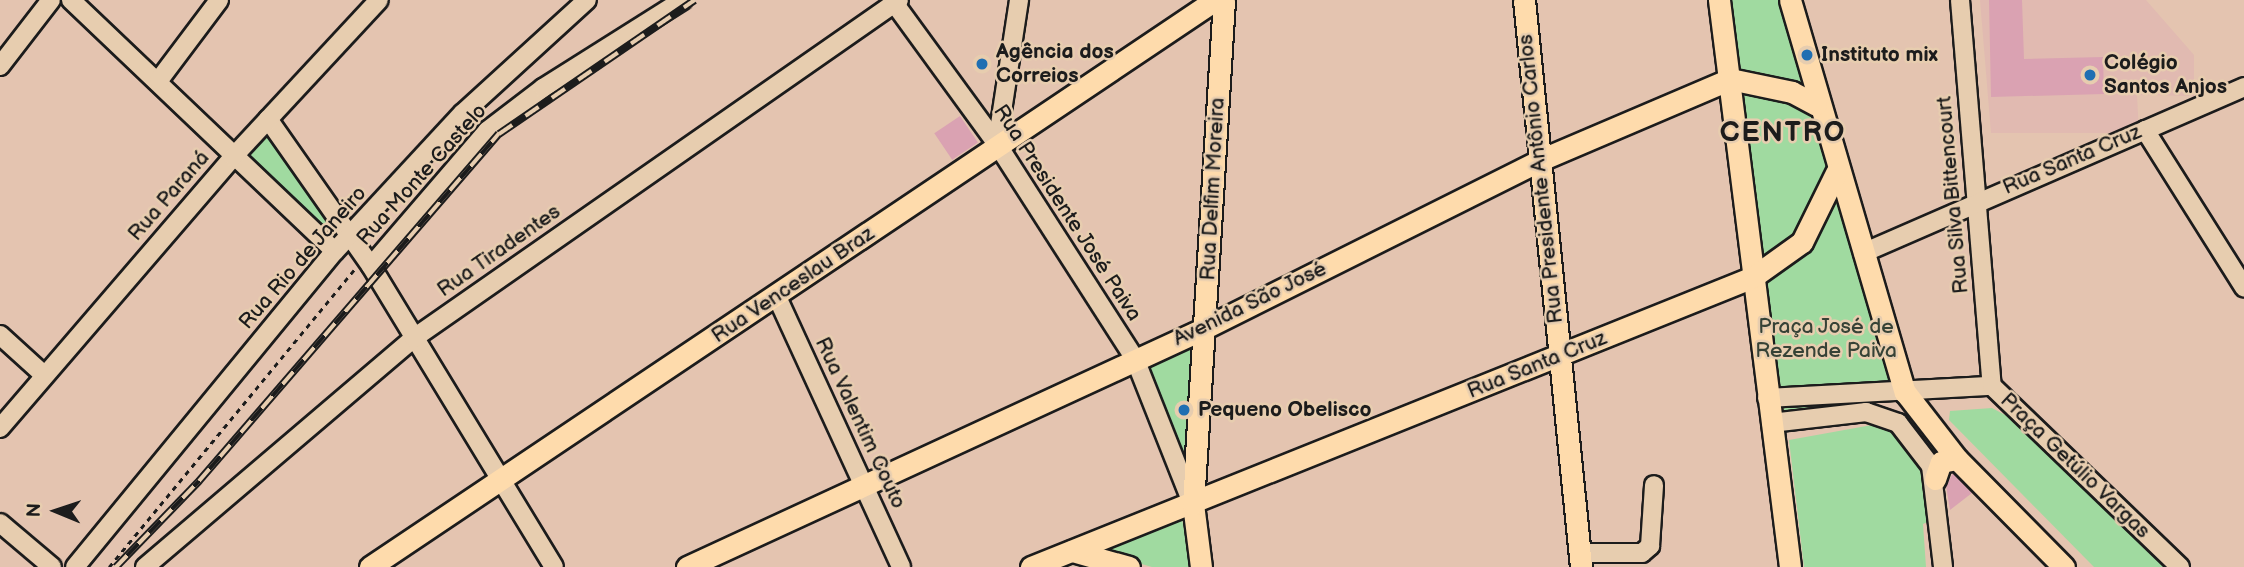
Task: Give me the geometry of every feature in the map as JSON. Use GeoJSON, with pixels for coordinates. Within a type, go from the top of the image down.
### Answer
{"type":"FeatureCollection","features":[{"type":"Feature","properties":{"kind":"main road","name":"Rua Venceslau Braz"},"geometry":{"type":"LineString","coordinates":[[370,567],[777,297],[997,144],[1215,0]]}},
{"type":"Feature","properties":{"kind":"main road","name":"Rua Delfim Moreira"},"geometry":{"type":"LineString","coordinates":[[1201,567],[1192,503],[1224,0]]}},
{"type":"Feature","properties":{"kind":"main road","name":"Rua Presidente Antônio Carlos"},"geometry":{"type":"LineString","coordinates":[[1524,0],[1580,560]]}},
{"type":"Feature","properties":{"kind":"main road"},"geometry":{"type":"LineString","coordinates":[[1719,0],[1790,567]]}},
{"type":"Feature","properties":{"kind":"main road"},"geometry":{"type":"LineString","coordinates":[[1790,0],[1816,105],[1905,392],[1957,459],[2064,567]]}},
{"type":"Feature","properties":{"kind":"main road","name":"Avenida São José"},"geometry":{"type":"LineString","coordinates":[[687,567],[866,488],[1205,328],[1538,161],[1730,79]]}},
{"type":"Feature","properties":{"kind":"main road"},"geometry":{"type":"LineString","coordinates":[[1730,79],[1793,92],[1816,105]]}},
{"type":"Feature","properties":{"kind":"main road","name":"Rua Santa Cruz"},"geometry":{"type":"LineString","coordinates":[[1072,551],[1753,277],[1802,242],[1836,173]]}},
{"type":"Feature","properties":{"kind":"main road"},"geometry":{"type":"LineString","coordinates":[[1935,479],[1941,462],[1957,459]]}},
{"type":"Feature","properties":{"kind":"main road"},"geometry":{"type":"LineString","coordinates":[[1031,567],[1072,551],[1129,567]]}},
{"type":"Feature","properties":{"kind":"street"},"geometry":{"type":"LineString","coordinates":[[0,66],[51,0]]}},
{"type":"Feature","properties":{"kind":"street"},"geometry":{"type":"LineString","coordinates":[[71,0],[159,80],[233,157],[335,251]]}},
{"type":"Feature","properties":{"kind":"street"},"geometry":{"type":"LineString","coordinates":[[159,80],[219,0]]}},
{"type":"Feature","properties":{"kind":"street","name":"Rua Paraná"},"geometry":{"type":"LineString","coordinates":[[0,428],[233,157],[379,0]]}},
{"type":"Feature","properties":{"kind":"street","name":"Rua Rio de Janeiro"},"geometry":{"type":"LineString","coordinates":[[75,567],[335,251],[462,114],[587,0]]}},
{"type":"Feature","properties":{"kind":"street","name":"Rua Monte Castelo"},"geometry":{"type":"LineString","coordinates":[[371,266],[487,131],[543,88],[683,0]]}},
{"type":"Feature","properties":{"kind":"street"},"geometry":{"type":"LineString","coordinates":[[997,144],[1018,0]]}},
{"type":"Feature","properties":{"kind":"street","name":"Rua Silva Bittencourt"},"geometry":{"type":"LineString","coordinates":[[1960,0],[1992,386]]}},
{"type":"Feature","properties":{"kind":"street","name":"Rua Presidente José Paiva"},"geometry":{"type":"LineString","coordinates":[[895,1],[997,144],[1135,359],[1192,503]]}},
{"type":"Feature","properties":{"kind":"street","name":"Rua Tiradentes"},"geometry":{"type":"LineString","coordinates":[[145,567],[414,338],[895,1]]}},
{"type":"Feature","properties":{"kind":"street","name":"Rua Santa Cruz"},"geometry":{"type":"LineString","coordinates":[[1863,253],[1976,201],[2244,87]]}},
{"type":"Feature","properties":{"kind":"street"},"geometry":{"type":"LineString","coordinates":[[268,119],[371,266],[554,567]]}},
{"type":"Feature","properties":{"kind":"street"},"geometry":{"type":"LineString","coordinates":[[2145,130],[2244,286]]}},
{"type":"Feature","properties":{"kind":"street","name":"Rua Valentim Couto"},"geometry":{"type":"LineString","coordinates":[[777,297],[901,567]]}},
{"type":"Feature","properties":{"kind":"street"},"geometry":{"type":"LineString","coordinates":[[0,335],[44,375]]}},
{"type":"Feature","properties":{"kind":"street","name":"Praça Getúlio Vargas"},"geometry":{"type":"LineString","coordinates":[[1905,392],[1992,386],[2180,567]]}},
{"type":"Feature","properties":{"kind":"street"},"geometry":{"type":"LineString","coordinates":[[1767,398],[1905,392]]}},
{"type":"Feature","properties":{"kind":"street"},"geometry":{"type":"LineString","coordinates":[[1771,424],[1885,415],[1909,435],[1935,479],[1943,567]]}},
{"type":"Feature","properties":{"kind":"street"},"geometry":{"type":"LineString","coordinates":[[1580,560],[1642,553],[1650,546],[1654,485]]}},
{"type":"Feature","properties":{"kind":"street"},"geometry":{"type":"LineString","coordinates":[[0,523],[51,567]]}},
{"type":"Feature","properties":{"kind":"shaded area","name":"Colégio Santos Anjos"},"geometry":{"type":"Polygon","coordinates":[[[1980,0],[2146,0],[2194,55],[2194,96],[2137,95],[2139,133],[1991,133],[1980,0]]]}},
{"type":"Feature","properties":{"kind":"green space"},"geometry":{"type":"Polygon","coordinates":[[[1728,0],[1785,0],[1807,86],[1738,79],[1728,0]]]}},
{"type":"Feature","properties":{"kind":"green space","name":"Praça José de Rezende Paiva"},"geometry":{"type":"Polygon","coordinates":[[[1738,90],[1812,104],[1902,395],[1779,414],[1738,90]]]}},
{"type":"Feature","properties":{"kind":"green space"},"geometry":{"type":"Polygon","coordinates":[[[267,127],[343,234],[335,245],[239,155],[267,127]]]}},
{"type":"Feature","properties":{"kind":"green space"},"geometry":{"type":"Polygon","coordinates":[[[1202,337],[1190,492],[1143,369],[1202,337]]]}},
{"type":"Feature","properties":{"kind":"green space"},"geometry":{"type":"Polygon","coordinates":[[[1992,408],[2007,416],[2164,567],[2094,567],[1949,420],[1950,411],[1992,408]]]}},
{"type":"Feature","properties":{"kind":"green space","name":"Praça José de Rezende Paiva"},"geometry":{"type":"Polygon","coordinates":[[[1872,425],[1894,430],[1926,475],[1934,519],[1923,524],[1926,567],[1804,567],[1789,440],[1872,425]]]}},
{"type":"Feature","properties":{"kind":"green space"},"geometry":{"type":"Polygon","coordinates":[[[1182,519],[1191,567],[1152,567],[1093,550],[1182,519]]]}},
{"type":"Feature","properties":{"kind":"building"},"geometry":{"type":"Polygon","coordinates":[[[1989,0],[2022,0],[2024,59],[2103,57],[2104,94],[1991,97],[1989,0]]]}},
{"type":"Feature","properties":{"kind":"building"},"geometry":{"type":"Polygon","coordinates":[[[960,116],[978,143],[952,160],[934,133],[960,116]]]}},
{"type":"Feature","properties":{"kind":"building"},"geometry":{"type":"Polygon","coordinates":[[[1953,473],[1972,493],[1950,510],[1946,486],[1953,473]]]}},
{"type":"Feature","properties":{"kind":"railway"},"geometry":{"type":"LineString","coordinates":[[116,567],[199,481],[499,134],[695,0]]}},
{"type":"Feature","properties":{"kind":"place","name":"Instituto mix"},"geometry":{"type":"Point","coordinates":[1807,55]}},
{"type":"Feature","properties":{"kind":"place","name":"Agência dos Correios"},"geometry":{"type":"Point","coordinates":[982,64]}},
{"type":"Feature","properties":{"kind":"place","name":"Colégio Santos Anjos"},"geometry":{"type":"Point","coordinates":[2090,75]}},
{"type":"Feature","properties":{"kind":"place","name":"Pequeno Obelisco"},"geometry":{"type":"Point","coordinates":[1184,410]}},
{"type":"Feature","properties":{"kind":"district","name":"CENTRO"},"geometry":{"type":"Point","coordinates":[1783,133]}}]}
